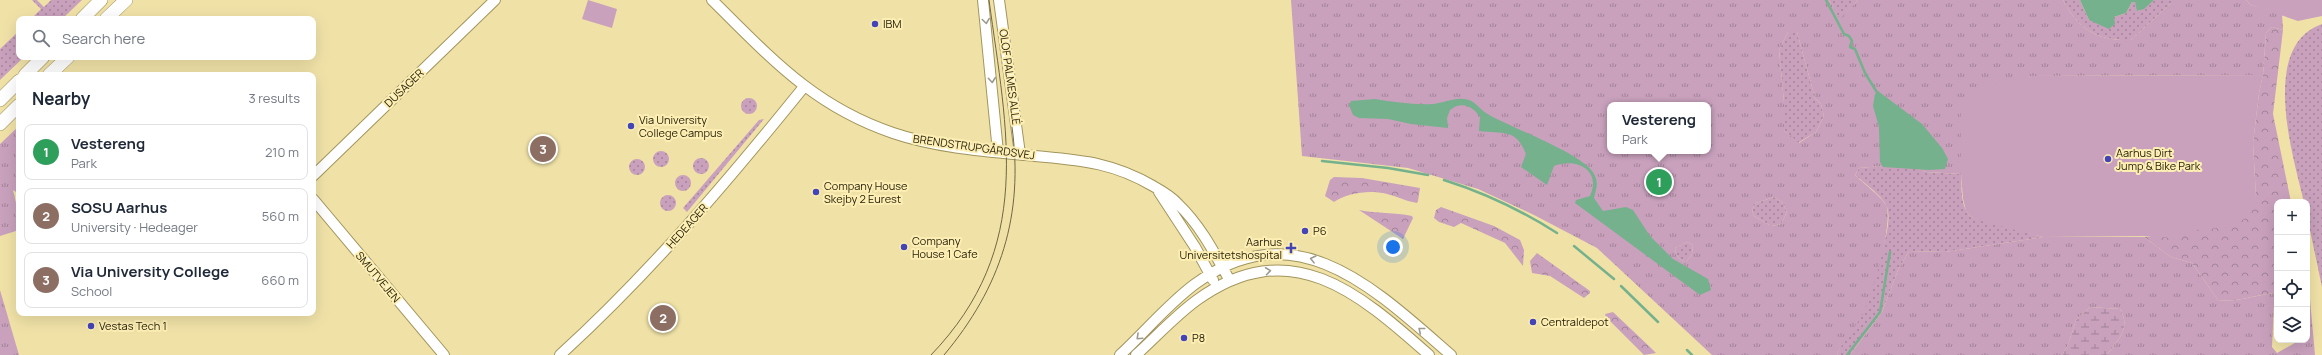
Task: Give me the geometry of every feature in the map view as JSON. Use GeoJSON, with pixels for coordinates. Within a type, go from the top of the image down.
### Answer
{"type":"FeatureCollection","features":[{"type":"Feature","properties":{"kind":"main road"},"geometry":{"type":"LineString","coordinates":[[85,16],[101,0]]}},
{"type":"Feature","properties":{"kind":"main road"},"geometry":{"type":"LineString","coordinates":[[109,16],[126,0]]}},
{"type":"Feature","properties":{"kind":"main road"},"geometry":{"type":"LineString","coordinates":[[28,72],[40,60]]}},
{"type":"Feature","properties":{"kind":"main road"},"geometry":{"type":"LineString","coordinates":[[52,72],[65,60]]}},
{"type":"Feature","properties":{"kind":"main road"},"geometry":{"type":"LineString","coordinates":[[0,100],[16,84]]}},
{"type":"Feature","properties":{"kind":"main road"},"geometry":{"type":"LineString","coordinates":[[0,124],[16,108]]}},
{"type":"Feature","properties":{"kind":"street","name":"DUSAGER"},"geometry":{"type":"LineString","coordinates":[[316,173],[495,0]]}},
{"type":"Feature","properties":{"kind":"street","name":"BRENDSTRUPGÅRDSVEJ"},"geometry":{"type":"LineString","coordinates":[[712,0],[803,88],[834,107],[892,133],[924,142],[998,152],[1095,162],[1127,172],[1157,188],[1178,204],[1206,238],[1216,276]]}},
{"type":"Feature","properties":{"kind":"street","name":"OLOF PALMES ALLÉ"},"geometry":{"type":"LineString","coordinates":[[984,0],[989,41],[998,152]]}},
{"type":"Feature","properties":{"kind":"street","name":"OLOF PALMES ALLÉ"},"geometry":{"type":"LineString","coordinates":[[999,0],[1020,154]]}},
{"type":"Feature","properties":{"kind":"street","name":"HEDEAGER"},"geometry":{"type":"LineString","coordinates":[[560,355],[621,296],[678,237],[723,187],[803,88]]}},
{"type":"Feature","properties":{"kind":"street"},"geometry":{"type":"LineString","coordinates":[[1157,188],[1216,276],[1230,281],[1278,270],[1300,272],[1323,278],[1361,300],[1429,355]]}},
{"type":"Feature","properties":{"kind":"street","name":"SMUTVEJEN"},"geometry":{"type":"LineString","coordinates":[[316,203],[444,355]]}},
{"type":"Feature","properties":{"kind":"street"},"geometry":{"type":"LineString","coordinates":[[1120,355],[1155,323],[1167,308],[1216,276],[1255,256],[1275,254],[1295,255],[1327,263],[1369,288],[1451,355]]}},
{"type":"Feature","properties":{"kind":"street"},"geometry":{"type":"LineString","coordinates":[[1216,276],[1230,281]]}},
{"type":"Feature","properties":{"kind":"street"},"geometry":{"type":"LineString","coordinates":[[1136,355],[1183,302],[1216,276]]}},
{"type":"Feature","properties":{"kind":"green space"},"geometry":{"type":"Polygon","coordinates":[[[32,0],[37,0],[44,7],[51,0],[82,0],[65,16],[34,16],[41,9],[32,0]]]}},
{"type":"Feature","properties":{"kind":"green space"},"geometry":{"type":"Polygon","coordinates":[[[588,0],[617,9],[612,28],[582,19],[588,0]]]}},
{"type":"Feature","properties":{"kind":"green space"},"geometry":{"type":"Polygon","coordinates":[[[1291,0],[1829,0],[1840,19],[1858,0],[2063,0],[2076,19],[2090,32],[2099,36],[2119,40],[2131,40],[2171,3],[2171,0],[2246,0],[2251,5],[2282,14],[2283,30],[2272,27],[2266,33],[2263,75],[2031,76],[1961,106],[1961,174],[1926,172],[1906,164],[1859,168],[1855,175],[1884,201],[1886,205],[1888,213],[1887,225],[1878,272],[1866,308],[1837,355],[1712,355],[1597,248],[1534,215],[1478,189],[1408,168],[1302,156],[1291,0]],[[1788,32],[1779,50],[1784,102],[1784,130],[1799,143],[1816,132],[1824,116],[1821,104],[1815,98],[1797,32],[1788,32]],[[1774,197],[1756,203],[1752,210],[1754,216],[1771,226],[1781,224],[1787,212],[1782,202],[1774,197]],[[1687,242],[1675,248],[1678,257],[1686,262],[1692,254],[1693,245],[1687,242]]]}},
{"type":"Feature","properties":{"kind":"green space"},"geometry":{"type":"Polygon","coordinates":[[[1829,0],[1858,0],[1840,20],[1829,0]]]}},
{"type":"Feature","properties":{"kind":"green space"},"geometry":{"type":"Polygon","coordinates":[[[2063,0],[2080,0],[2089,20],[2114,17],[2126,13],[2132,2],[2135,1],[2138,11],[2154,0],[2171,0],[2171,3],[2131,40],[2119,40],[2099,36],[2090,32],[2076,19],[2063,0]]]}},
{"type":"Feature","properties":{"kind":"green space"},"geometry":{"type":"Polygon","coordinates":[[[2246,0],[2322,0],[2322,16],[2298,21],[2251,5],[2246,0]]]}},
{"type":"Feature","properties":{"kind":"green space"},"geometry":{"type":"Polygon","coordinates":[[[2322,24],[2322,287],[2310,230],[2310,199],[2303,199],[2293,158],[2285,104],[2286,78],[2291,55],[2303,36],[2322,24]]]}},
{"type":"Feature","properties":{"kind":"green space"},"geometry":{"type":"Polygon","coordinates":[[[2272,27],[2283,30],[2273,114],[2290,199],[2274,199],[2274,293],[2225,301],[2218,300],[2192,263],[2171,257],[2144,237],[2194,230],[2256,196],[2253,143],[2259,93],[2263,75],[2266,33],[2272,27]]]}},
{"type":"Feature","properties":{"kind":"green space"},"geometry":{"type":"Polygon","coordinates":[[[1788,32],[1797,32],[1815,98],[1821,104],[1824,116],[1816,132],[1798,143],[1784,130],[1784,102],[1779,50],[1788,32]]]}},
{"type":"Feature","properties":{"kind":"green space"},"geometry":{"type":"Polygon","coordinates":[[[16,34],[16,60],[21,60],[0,80],[0,49],[16,34]]]}},
{"type":"Feature","properties":{"kind":"green space","name":"Aarhus Dirt Jump & Bike Park"},"geometry":{"type":"Polygon","coordinates":[[[2263,75],[2259,93],[2253,143],[2256,196],[2246,218],[2231,227],[2194,230],[2180,239],[2152,236],[2043,237],[1984,222],[1971,217],[1966,211],[1963,199],[1961,174],[1961,106],[1966,95],[1974,88],[2031,76],[2263,75]]]}},
{"type":"Feature","properties":{"kind":"green space"},"geometry":{"type":"Polygon","coordinates":[[[749,98],[755,100],[757,106],[755,112],[749,114],[743,112],[741,106],[743,100],[749,98]]]}},
{"type":"Feature","properties":{"kind":"green space"},"geometry":{"type":"Polygon","coordinates":[[[764,119],[687,212],[683,208],[759,120],[764,119]]]}},
{"type":"Feature","properties":{"kind":"green space"},"geometry":{"type":"Polygon","coordinates":[[[16,129],[16,192],[13,190],[16,203],[16,231],[0,236],[0,144],[16,129]]]}},
{"type":"Feature","properties":{"kind":"green space"},"geometry":{"type":"Polygon","coordinates":[[[661,151],[668,156],[669,159],[664,166],[661,167],[654,162],[653,159],[658,152],[661,151]]]}},
{"type":"Feature","properties":{"kind":"green space"},"geometry":{"type":"Polygon","coordinates":[[[701,158],[707,160],[709,166],[707,172],[701,174],[695,172],[693,166],[695,160],[701,158]]]}},
{"type":"Feature","properties":{"kind":"green space"},"geometry":{"type":"Polygon","coordinates":[[[637,159],[644,164],[645,167],[640,174],[637,175],[630,170],[629,167],[634,160],[637,159]]]}},
{"type":"Feature","properties":{"kind":"green space"},"geometry":{"type":"Polygon","coordinates":[[[1906,164],[1926,172],[1961,174],[1963,203],[1967,213],[1971,217],[2043,237],[1945,252],[1909,251],[1898,270],[1882,312],[1850,355],[1837,355],[1880,257],[1886,236],[1888,218],[1884,201],[1877,193],[1855,175],[1859,168],[1906,164]]]}},
{"type":"Feature","properties":{"kind":"green space"},"geometry":{"type":"Polygon","coordinates":[[[683,175],[689,177],[691,183],[689,189],[683,191],[677,189],[675,183],[677,177],[683,175]]]}},
{"type":"Feature","properties":{"kind":"green space"},"geometry":{"type":"Polygon","coordinates":[[[1334,177],[1362,178],[1420,188],[1418,201],[1417,203],[1387,194],[1371,192],[1351,194],[1334,202],[1325,196],[1330,180],[1334,177]]]}},
{"type":"Feature","properties":{"kind":"green space"},"geometry":{"type":"Polygon","coordinates":[[[668,195],[674,197],[676,203],[674,209],[668,211],[662,209],[660,203],[662,197],[668,195]]]}},
{"type":"Feature","properties":{"kind":"green space"},"geometry":{"type":"Polygon","coordinates":[[[1774,197],[1782,202],[1787,212],[1781,224],[1771,226],[1754,216],[1752,210],[1756,203],[1774,197]]]}},
{"type":"Feature","properties":{"kind":"green space"},"geometry":{"type":"Polygon","coordinates":[[[1441,207],[1494,226],[1520,240],[1524,250],[1523,266],[1505,243],[1461,223],[1454,227],[1439,222],[1434,218],[1436,210],[1441,207]]]}},
{"type":"Feature","properties":{"kind":"green space"},"geometry":{"type":"Polygon","coordinates":[[[1359,210],[1412,216],[1413,218],[1403,239],[1359,210]]]}},
{"type":"Feature","properties":{"kind":"green space"},"geometry":{"type":"Polygon","coordinates":[[[2043,237],[2144,237],[2171,257],[2192,263],[2218,300],[2225,301],[2274,293],[2272,347],[2277,353],[2295,343],[2310,343],[2310,299],[2315,355],[2107,355],[2116,344],[2122,333],[2124,328],[2123,316],[2120,309],[2090,307],[2076,320],[2068,345],[2062,355],[1850,355],[1882,312],[1898,270],[1909,251],[1945,252],[2043,237]]]}},
{"type":"Feature","properties":{"kind":"green space"},"geometry":{"type":"Polygon","coordinates":[[[1687,242],[1693,245],[1692,254],[1686,262],[1678,257],[1675,248],[1687,242]]]}},
{"type":"Feature","properties":{"kind":"green space"},"geometry":{"type":"Polygon","coordinates":[[[1537,253],[1590,291],[1590,293],[1584,298],[1550,276],[1532,273],[1530,261],[1537,253]]]}},
{"type":"Feature","properties":{"kind":"green space"},"geometry":{"type":"Polygon","coordinates":[[[0,290],[19,355],[0,355],[0,290]]]}},
{"type":"Feature","properties":{"kind":"green space"},"geometry":{"type":"Polygon","coordinates":[[[2090,307],[2120,309],[2124,322],[2122,333],[2107,355],[2062,355],[2068,345],[2076,320],[2090,307]]]}},
{"type":"Feature","properties":{"kind":"green space"},"geometry":{"type":"Polygon","coordinates":[[[1613,312],[1656,353],[1644,355],[1606,317],[1605,314],[1613,312]]]}},
{"type":"Feature","properties":{"kind":"shaded area"},"geometry":{"type":"Polygon","coordinates":[[[2080,0],[2154,0],[2144,9],[2137,11],[2135,2],[2132,2],[2126,13],[2114,17],[2115,24],[2109,29],[2089,20],[2080,0]]]}},
{"type":"Feature","properties":{"kind":"shaded area"},"geometry":{"type":"Polygon","coordinates":[[[1878,91],[1922,124],[1942,148],[1948,159],[1945,169],[1929,170],[1883,167],[1880,162],[1879,127],[1873,106],[1875,94],[1878,91]]]}},
{"type":"Feature","properties":{"kind":"shaded area"},"geometry":{"type":"Polygon","coordinates":[[[1375,99],[1426,104],[1460,99],[1469,100],[1486,113],[1497,119],[1561,149],[1587,166],[1594,174],[1597,183],[1594,198],[1603,211],[1626,207],[1633,210],[1650,236],[1673,259],[1708,279],[1711,290],[1700,295],[1575,203],[1576,200],[1590,196],[1593,187],[1593,179],[1585,168],[1571,163],[1554,166],[1547,185],[1521,167],[1526,154],[1518,140],[1508,134],[1479,131],[1480,117],[1474,110],[1466,106],[1463,105],[1454,107],[1450,110],[1447,118],[1448,128],[1411,124],[1388,119],[1359,118],[1353,115],[1349,105],[1351,101],[1375,99]]]}},
{"type":"Feature","properties":{"kind":"waterway"},"geometry":{"type":"LineString","coordinates":[[1826,0],[1844,34],[1849,36],[1852,41],[1850,47],[1855,49],[1865,73],[1878,94]]}},
{"type":"Feature","properties":{"kind":"waterway"},"geometry":{"type":"LineString","coordinates":[[1322,161],[1388,168],[1428,175]]}},
{"type":"Feature","properties":{"kind":"waterway"},"geometry":{"type":"LineString","coordinates":[[1444,180],[1502,203],[1557,233]]}},
{"type":"Feature","properties":{"kind":"waterway"},"geometry":{"type":"LineString","coordinates":[[1574,246],[1614,279]]}},
{"type":"Feature","properties":{"kind":"waterway"},"geometry":{"type":"LineString","coordinates":[[1847,355],[1880,312],[1890,252]]}},
{"type":"Feature","properties":{"kind":"waterway"},"geometry":{"type":"LineString","coordinates":[[1621,286],[1658,322]]}},
{"type":"Feature","properties":{"kind":"waterway"},"geometry":{"type":"LineString","coordinates":[[1687,350],[1692,355]]}},
{"type":"Feature","properties":{"kind":"tram line"},"geometry":{"type":"LineString","coordinates":[[931,355],[964,314],[986,273],[1000,230],[1006,187],[1006,142],[1002,96],[989,0]]}},
{"type":"Feature","properties":{"kind":"tram line"},"geometry":{"type":"LineString","coordinates":[[944,355],[964,329],[980,303],[994,276],[1004,248],[1011,220],[1014,190],[1015,159],[1012,127]]}},
{"type":"Feature","properties":{"kind":"place","name":"IBM"},"geometry":{"type":"Point","coordinates":[875,24]}},
{"type":"Feature","properties":{"kind":"place","name":"Via University College Campus"},"geometry":{"type":"Point","coordinates":[631,126]}},
{"type":"Feature","properties":{"kind":"place","name":"Via University College"},"geometry":{"type":"Point","coordinates":[543,149]}},
{"type":"Feature","properties":{"kind":"place","name":"Aarhus Dirt Jump & Bike Park"},"geometry":{"type":"Point","coordinates":[2108,159]}},
{"type":"Feature","properties":{"kind":"place","name":"Vestereng"},"geometry":{"type":"Point","coordinates":[1659,182]}},
{"type":"Feature","properties":{"kind":"place","name":"Company House Skejby 2 Eurest"},"geometry":{"type":"Point","coordinates":[816,192]}},
{"type":"Feature","properties":{"kind":"place","name":"P6"},"geometry":{"type":"Point","coordinates":[1305,231]}},
{"type":"Feature","properties":{"kind":"place","name":"Company House 1 Cafe"},"geometry":{"type":"Point","coordinates":[904,247]}},
{"type":"Feature","properties":{"kind":"place","name":"Aarhus Universitetshospital"},"geometry":{"type":"Point","coordinates":[1291,248]}},
{"type":"Feature","properties":{"kind":"place","name":"SOSU Aarhus"},"geometry":{"type":"Point","coordinates":[663,318]}},
{"type":"Feature","properties":{"kind":"place","name":"Centraldepot"},"geometry":{"type":"Point","coordinates":[1533,322]}},
{"type":"Feature","properties":{"kind":"place","name":"Vestas Tech 1"},"geometry":{"type":"Point","coordinates":[91,326]}},
{"type":"Feature","properties":{"kind":"place","name":"P8"},"geometry":{"type":"Point","coordinates":[1184,338]}}]}
